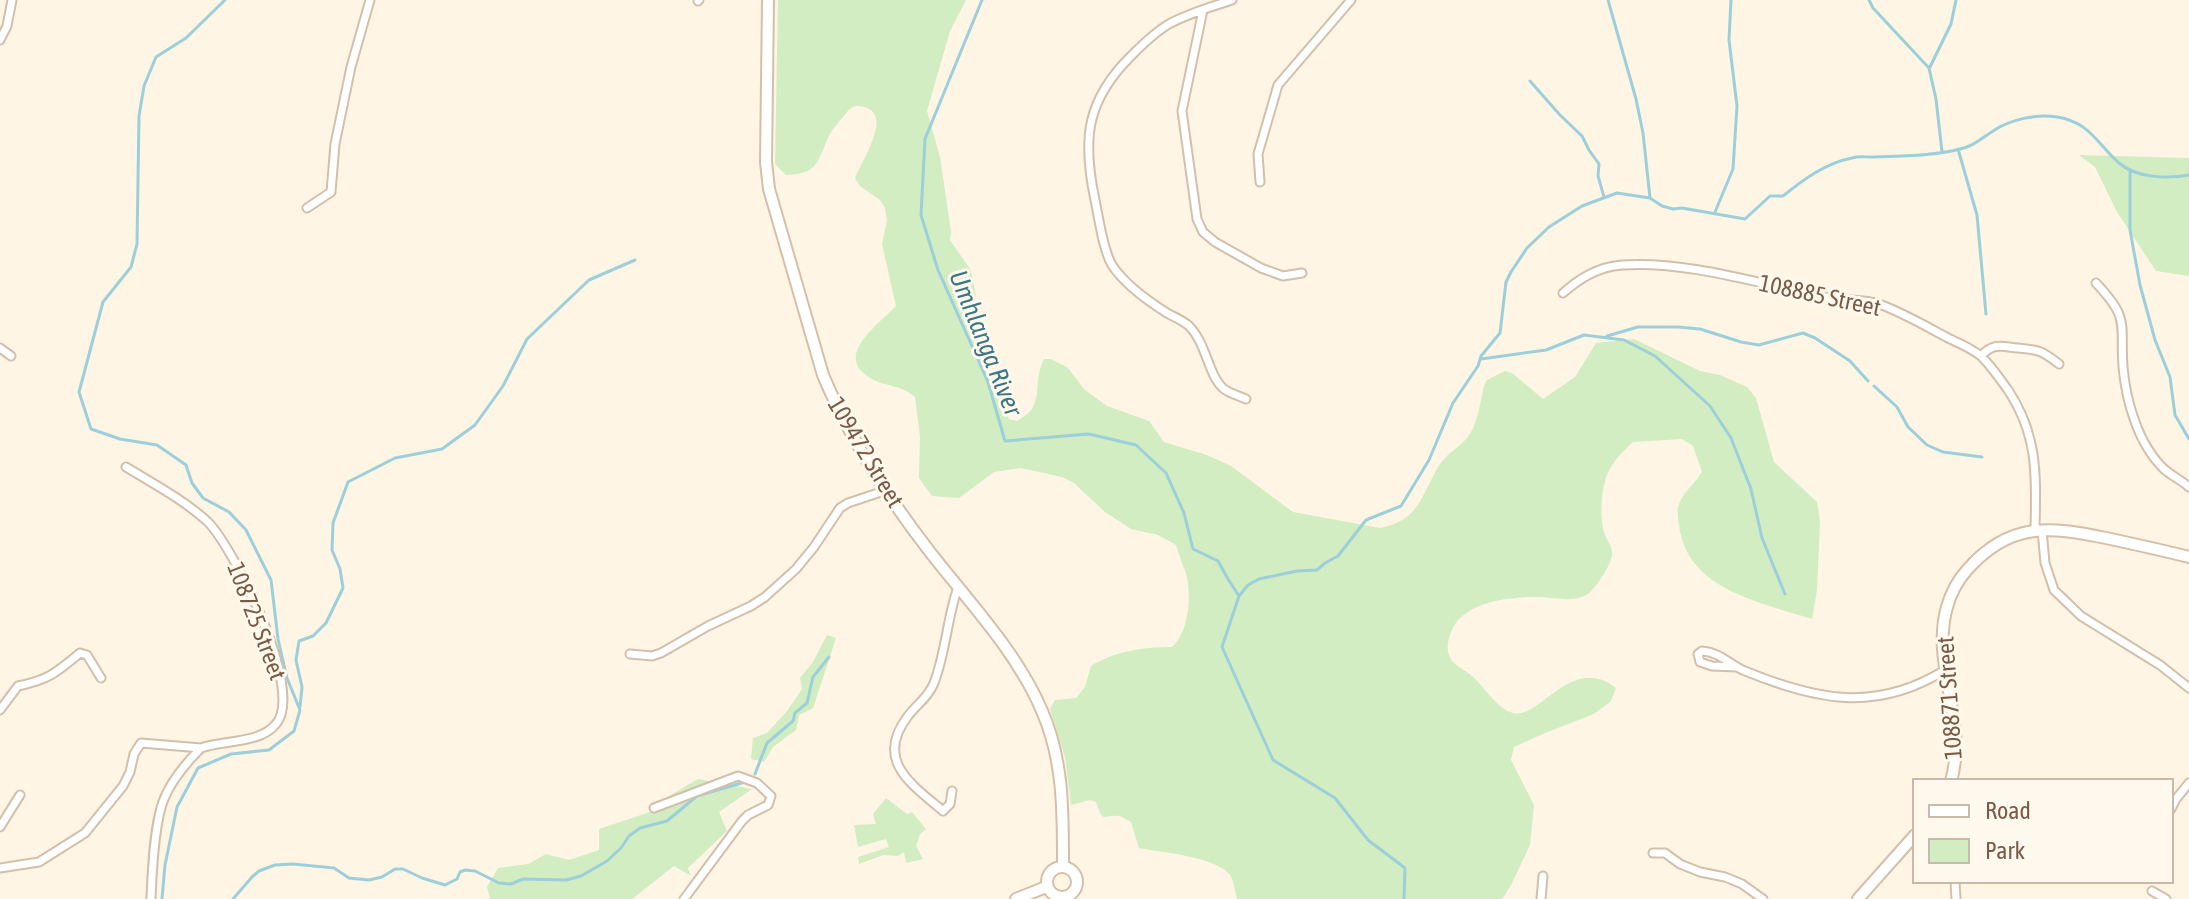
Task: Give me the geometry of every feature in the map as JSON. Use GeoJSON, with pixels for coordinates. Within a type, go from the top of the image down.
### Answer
{"type":"FeatureCollection","features":[{"type":"Feature","properties":{"kind":"street"},"geometry":{"type":"LineString","coordinates":[[0,40],[7,26],[12,0]]}},
{"type":"Feature","properties":{"kind":"street"},"geometry":{"type":"LineString","coordinates":[[307,208],[331,192],[335,144],[351,67],[370,0]]}},
{"type":"Feature","properties":{"kind":"street","name":"109472 Street"},"geometry":{"type":"LineString","coordinates":[[768,0],[766,162],[769,189],[823,375],[853,436],[887,490],[1020,669],[1043,712],[1063,796],[1063,867]]}},
{"type":"Feature","properties":{"kind":"street"},"geometry":{"type":"LineString","coordinates":[[1232,0],[1166,26],[1112,76],[1092,116],[1088,155],[1110,263],[1138,292],[1193,330],[1201,340],[1212,370],[1224,389],[1246,399]]}},
{"type":"Feature","properties":{"kind":"street"},"geometry":{"type":"LineString","coordinates":[[1260,182],[1258,154],[1278,85],[1351,0]]}},
{"type":"Feature","properties":{"kind":"street"},"geometry":{"type":"LineString","coordinates":[[1203,10],[1182,111],[1197,219],[1203,232],[1215,242],[1261,268],[1283,276],[1302,273]]}},
{"type":"Feature","properties":{"kind":"street","name":"108885 Street"},"geometry":{"type":"LineString","coordinates":[[1563,293],[1577,281],[1605,267],[1639,264],[1688,269],[1834,298],[1876,303],[1981,356],[2024,416],[2030,434],[2035,459],[2039,530],[2054,590],[2081,616],[2160,665],[2189,688]]}},
{"type":"Feature","properties":{"kind":"street"},"geometry":{"type":"LineString","coordinates":[[2096,283],[2116,304],[2121,319],[2126,384],[2142,438],[2161,466],[2189,487]]}},
{"type":"Feature","properties":{"kind":"street"},"geometry":{"type":"LineString","coordinates":[[1981,356],[1999,344],[2032,348],[2059,364]]}},
{"type":"Feature","properties":{"kind":"street"},"geometry":{"type":"LineString","coordinates":[[0,348],[11,356]]}},
{"type":"Feature","properties":{"kind":"street","name":"108725 Street"},"geometry":{"type":"LineString","coordinates":[[126,467],[193,510],[225,544],[246,581],[281,675],[284,703],[281,717],[274,727],[241,740],[201,748]]}},
{"type":"Feature","properties":{"kind":"street"},"geometry":{"type":"LineString","coordinates":[[630,654],[652,656],[670,650],[708,626],[758,601],[804,560],[840,508],[887,490]]}},
{"type":"Feature","properties":{"kind":"street","name":"108871 Street"},"geometry":{"type":"LineString","coordinates":[[1951,779],[1957,748],[1942,629],[1951,592],[1987,549],[2010,537],[2039,530],[2089,534],[2189,557]]}},
{"type":"Feature","properties":{"kind":"street"},"geometry":{"type":"LineString","coordinates":[[952,791],[950,804],[943,811],[906,778],[896,761],[894,746],[898,730],[934,685],[958,587]]}},
{"type":"Feature","properties":{"kind":"street"},"geometry":{"type":"LineString","coordinates":[[1737,667],[1707,665],[1700,662],[1698,654],[1702,651],[1712,652],[1737,667],[1796,690],[1852,699],[1903,692],[1945,670]]}},
{"type":"Feature","properties":{"kind":"street"},"geometry":{"type":"LineString","coordinates":[[0,710],[18,686],[47,678],[80,653],[87,655],[101,678]]}},
{"type":"Feature","properties":{"kind":"street"},"geometry":{"type":"LineString","coordinates":[[0,868],[39,862],[85,833],[116,798],[141,743],[201,748]]}},
{"type":"Feature","properties":{"kind":"street"},"geometry":{"type":"LineString","coordinates":[[151,899],[162,804],[176,777],[201,748]]}},
{"type":"Feature","properties":{"kind":"street"},"geometry":{"type":"LineString","coordinates":[[654,808],[738,776],[757,783],[771,796],[768,805],[742,821],[684,899]]}},
{"type":"Feature","properties":{"kind":"street"},"geometry":{"type":"LineString","coordinates":[[2173,805],[2189,783]]}},
{"type":"Feature","properties":{"kind":"street"},"geometry":{"type":"LineString","coordinates":[[0,827],[20,795]]}},
{"type":"Feature","properties":{"kind":"street"},"geometry":{"type":"LineString","coordinates":[[1858,899],[1913,837]]}},
{"type":"Feature","properties":{"kind":"street"},"geometry":{"type":"LineString","coordinates":[[1653,853],[1665,853],[1680,864],[1742,884],[1763,899]]}},
{"type":"Feature","properties":{"kind":"street"},"geometry":{"type":"LineString","coordinates":[[1063,867],[1074,873],[1077,886],[1069,896],[1061,898],[1053,895],[1046,887],[1051,872],[1063,867]]}},
{"type":"Feature","properties":{"kind":"street"},"geometry":{"type":"LineString","coordinates":[[1541,899],[1543,876]]}},
{"type":"Feature","properties":{"kind":"street"},"geometry":{"type":"LineString","coordinates":[[1016,899],[1046,887]]}},
{"type":"Feature","properties":{"kind":"street"},"geometry":{"type":"LineString","coordinates":[[2152,891],[2166,899]]}},
{"type":"Feature","properties":{"kind":"green space"},"geometry":{"type":"Polygon","coordinates":[[[778,0],[966,0],[950,31],[927,111],[940,157],[950,240],[972,275],[976,297],[974,339],[992,373],[1009,419],[1017,421],[1032,409],[1041,366],[1044,359],[1051,359],[1068,368],[1085,390],[1107,406],[1149,421],[1164,442],[1231,466],[1293,512],[1380,528],[1404,519],[1412,512],[1443,460],[1471,433],[1487,380],[1505,371],[1512,373],[1543,399],[1575,377],[1596,343],[1634,339],[1700,371],[1720,375],[1747,387],[1756,398],[1774,462],[1817,502],[1820,522],[1817,590],[1812,619],[1732,592],[1699,568],[1687,552],[1678,514],[1682,498],[1702,472],[1693,446],[1682,439],[1633,442],[1615,461],[1605,481],[1602,521],[1612,556],[1592,590],[1572,599],[1520,598],[1488,603],[1460,618],[1449,638],[1449,656],[1454,663],[1472,676],[1502,707],[1513,713],[1534,707],[1571,682],[1585,678],[1600,679],[1616,688],[1611,701],[1594,714],[1514,747],[1511,760],[1534,805],[1530,845],[1502,899],[1237,899],[1231,877],[1223,869],[1188,856],[1139,848],[1131,822],[1119,816],[1102,816],[1096,802],[1090,800],[1071,805],[1065,757],[1050,709],[1055,700],[1076,698],[1085,687],[1091,666],[1100,661],[1130,651],[1172,647],[1178,640],[1185,624],[1189,595],[1187,577],[1176,545],[1158,535],[1131,529],[1105,512],[1074,483],[1062,477],[1021,468],[994,472],[959,498],[932,496],[919,478],[920,437],[915,397],[900,388],[874,380],[856,362],[861,342],[896,306],[882,244],[887,221],[885,208],[855,178],[873,139],[876,119],[872,111],[864,107],[852,107],[831,132],[812,168],[786,175],[775,164],[778,0]]]}},
{"type":"Feature","properties":{"kind":"green space"},"geometry":{"type":"Polygon","coordinates":[[[2079,155],[2189,158],[2189,276],[2156,271],[2117,212],[2095,167],[2079,155]]]}},
{"type":"Feature","properties":{"kind":"green space"},"geometry":{"type":"Polygon","coordinates":[[[827,635],[836,638],[813,708],[799,715],[796,730],[773,747],[764,762],[751,759],[753,738],[767,733],[787,711],[802,689],[800,678],[813,662],[827,635]]]}},
{"type":"Feature","properties":{"kind":"green space"},"geometry":{"type":"Polygon","coordinates":[[[698,779],[752,789],[719,812],[727,831],[688,868],[691,876],[674,866],[632,899],[490,899],[487,887],[498,868],[528,864],[546,854],[569,860],[599,850],[599,829],[653,811],[664,799],[698,779]]]}},
{"type":"Feature","properties":{"kind":"green space"},"geometry":{"type":"Polygon","coordinates":[[[886,798],[907,814],[912,812],[926,829],[920,834],[916,846],[923,859],[906,863],[904,852],[898,856],[883,855],[859,864],[858,857],[889,847],[886,839],[858,847],[854,825],[876,824],[873,814],[886,798]]]}},
{"type":"Feature","properties":{"kind":"waterway"},"geometry":{"type":"LineString","coordinates":[[162,899],[165,865],[177,807],[198,768],[231,754],[269,750],[294,731],[300,710],[287,678],[278,639],[271,580],[246,530],[229,512],[203,498],[192,483],[186,465],[157,445],[120,439],[91,429],[79,392],[103,302],[131,267],[137,244],[139,116],[144,86],[156,57],[186,38],[225,0]]}},
{"type":"Feature","properties":{"kind":"waterway","name":"Umhlanga River"},"geometry":{"type":"LineString","coordinates":[[982,0],[925,139],[921,215],[938,270],[988,382],[1005,441],[1089,434],[1136,445],[1166,473],[1184,513],[1193,549],[1218,561],[1239,596],[1222,647],[1273,760],[1335,798],[1368,840],[1405,868],[1404,899]]}},
{"type":"Feature","properties":{"kind":"waterway"},"geometry":{"type":"LineString","coordinates":[[1608,0],[1636,99],[1650,198]]}},
{"type":"Feature","properties":{"kind":"waterway"},"geometry":{"type":"LineString","coordinates":[[1715,212],[1733,169],[1737,106],[1729,40],[1731,0]]}},
{"type":"Feature","properties":{"kind":"waterway"},"geometry":{"type":"LineString","coordinates":[[1869,0],[1929,68],[1942,152]]}},
{"type":"Feature","properties":{"kind":"waterway"},"geometry":{"type":"LineString","coordinates":[[1930,67],[1951,24],[1956,0]]}},
{"type":"Feature","properties":{"kind":"waterway"},"geometry":{"type":"LineString","coordinates":[[1530,81],[1582,136],[1599,164],[1598,176],[1604,197]]}},
{"type":"Feature","properties":{"kind":"waterway"},"geometry":{"type":"LineString","coordinates":[[1239,596],[1248,585],[1259,579],[1317,570],[1338,556],[1366,520],[1401,506],[1429,460],[1453,403],[1478,366],[1481,356],[1500,333],[1506,282],[1511,272],[1527,248],[1549,227],[1582,206],[1617,193],[1650,198],[1673,209],[1745,219],[1770,196],[1783,196],[1816,172],[1842,160],[1957,150],[1974,144],[2008,123],[2041,116],[2057,117],[2078,124],[2119,163],[2134,172],[2162,177],[2189,175]]}},
{"type":"Feature","properties":{"kind":"waterway"},"geometry":{"type":"LineString","coordinates":[[1958,149],[1977,215],[1986,314]]}},
{"type":"Feature","properties":{"kind":"waterway"},"geometry":{"type":"LineString","coordinates":[[2130,170],[2130,230],[2140,285],[2155,340],[2170,377],[2175,415],[2189,439]]}},
{"type":"Feature","properties":{"kind":"waterway"},"geometry":{"type":"LineString","coordinates":[[300,707],[302,687],[296,660],[299,641],[313,636],[326,623],[343,588],[340,569],[332,550],[333,523],[348,482],[395,458],[442,449],[475,425],[503,386],[527,339],[589,280],[635,260]]}},
{"type":"Feature","properties":{"kind":"waterway"},"geometry":{"type":"LineString","coordinates":[[1607,336],[1638,327],[1678,327],[1700,329],[1759,345],[1803,333],[1850,361],[1868,381]]}},
{"type":"Feature","properties":{"kind":"waterway"},"geometry":{"type":"LineString","coordinates":[[1481,359],[1546,350],[1584,335],[1624,340],[1655,356],[1710,406],[1731,438],[1751,489],[1762,538],[1785,594]]}},
{"type":"Feature","properties":{"kind":"waterway"},"geometry":{"type":"LineString","coordinates":[[1874,386],[1897,407],[1908,427],[1927,445],[1943,452],[1982,457]]}},
{"type":"Feature","properties":{"kind":"waterway"},"geometry":{"type":"LineString","coordinates":[[755,774],[767,743],[793,721],[795,713],[807,703],[813,677],[829,657]]}},
{"type":"Feature","properties":{"kind":"waterway"},"geometry":{"type":"LineString","coordinates":[[233,899],[259,871],[275,865],[334,868],[349,878],[369,880],[395,869],[403,869],[445,885],[465,870],[475,871],[499,883],[511,884],[523,879],[566,880],[581,876],[607,861],[640,828],[667,821],[697,796],[745,782]]}}]}
